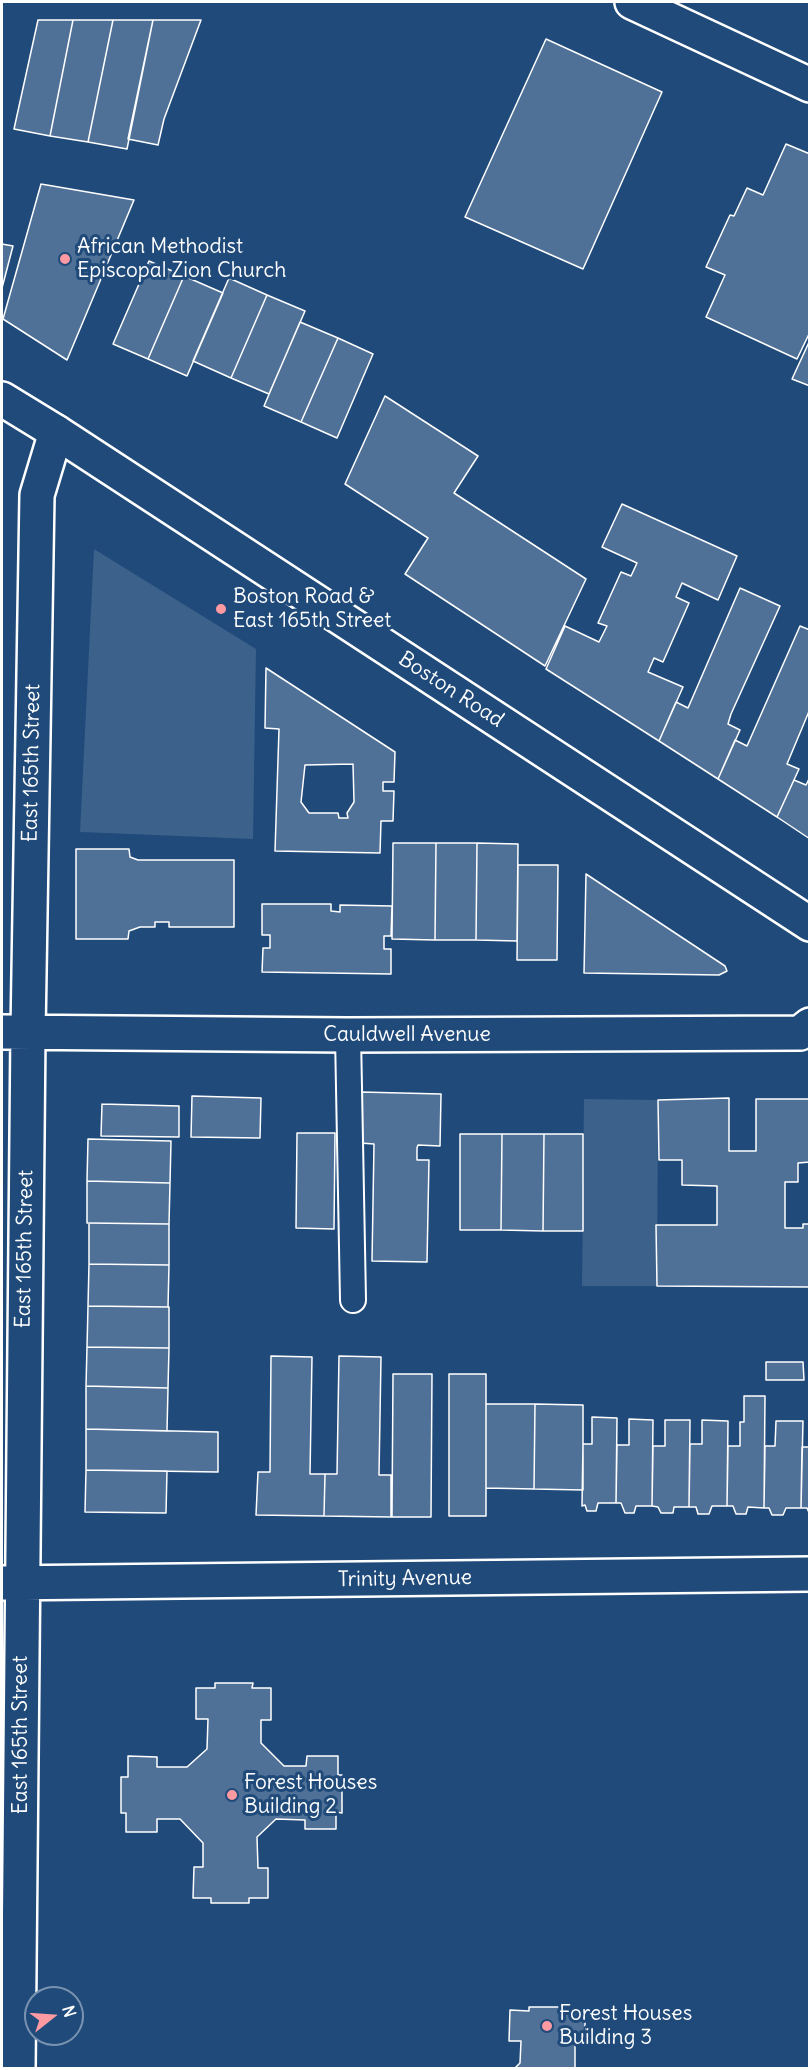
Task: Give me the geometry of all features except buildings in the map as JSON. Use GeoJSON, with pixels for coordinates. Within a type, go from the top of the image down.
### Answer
{"type":"FeatureCollection","features":[{"type":"Feature","properties":{"kind":"street"},"geometry":{"type":"LineString","coordinates":[[632,2],[810,85]]}},
{"type":"Feature","properties":{"kind":"street","name":"Boston Road"},"geometry":{"type":"LineString","coordinates":[[2,399],[810,924]]}},
{"type":"Feature","properties":{"kind":"street","name":"East 165th Street"},"geometry":{"type":"LineString","coordinates":[[18,2068],[12,1584],[15,1032],[37,495],[56,432]]}},
{"type":"Feature","properties":{"kind":"street","name":"Cauldwell Avenue"},"geometry":{"type":"LineString","coordinates":[[15,1032],[348,1035],[800,1033],[810,1025]]}},
{"type":"Feature","properties":{"kind":"street","name":"Trinity Avenue"},"geometry":{"type":"LineString","coordinates":[[12,1584],[810,1574]]}},
{"type":"Feature","properties":{"kind":"lane"},"geometry":{"type":"LineString","coordinates":[[348,1035],[353,1300]]}},
{"type":"Feature","properties":{"kind":"shaded area"},"geometry":{"type":"Polygon","coordinates":[[[94,549],[256,649],[253,839],[80,832],[94,549]]]}},
{"type":"Feature","properties":{"kind":"shaded area"},"geometry":{"type":"Polygon","coordinates":[[[584,1099],[658,1100],[657,1286],[582,1286],[584,1099]]]}},
{"type":"Feature","properties":{"kind":"place","name":"African Methodist Episcopal Zion Church"},"geometry":{"type":"Point","coordinates":[65,259]}},
{"type":"Feature","properties":{"kind":"place","name":"Boston Road & East 165th Street"},"geometry":{"type":"Point","coordinates":[221,609]}},
{"type":"Feature","properties":{"kind":"place","name":"Forest Houses Building 2"},"geometry":{"type":"Point","coordinates":[232,1795]}},
{"type":"Feature","properties":{"kind":"place","name":"Forest Houses Building 3"},"geometry":{"type":"Point","coordinates":[547,2026]}}]}
